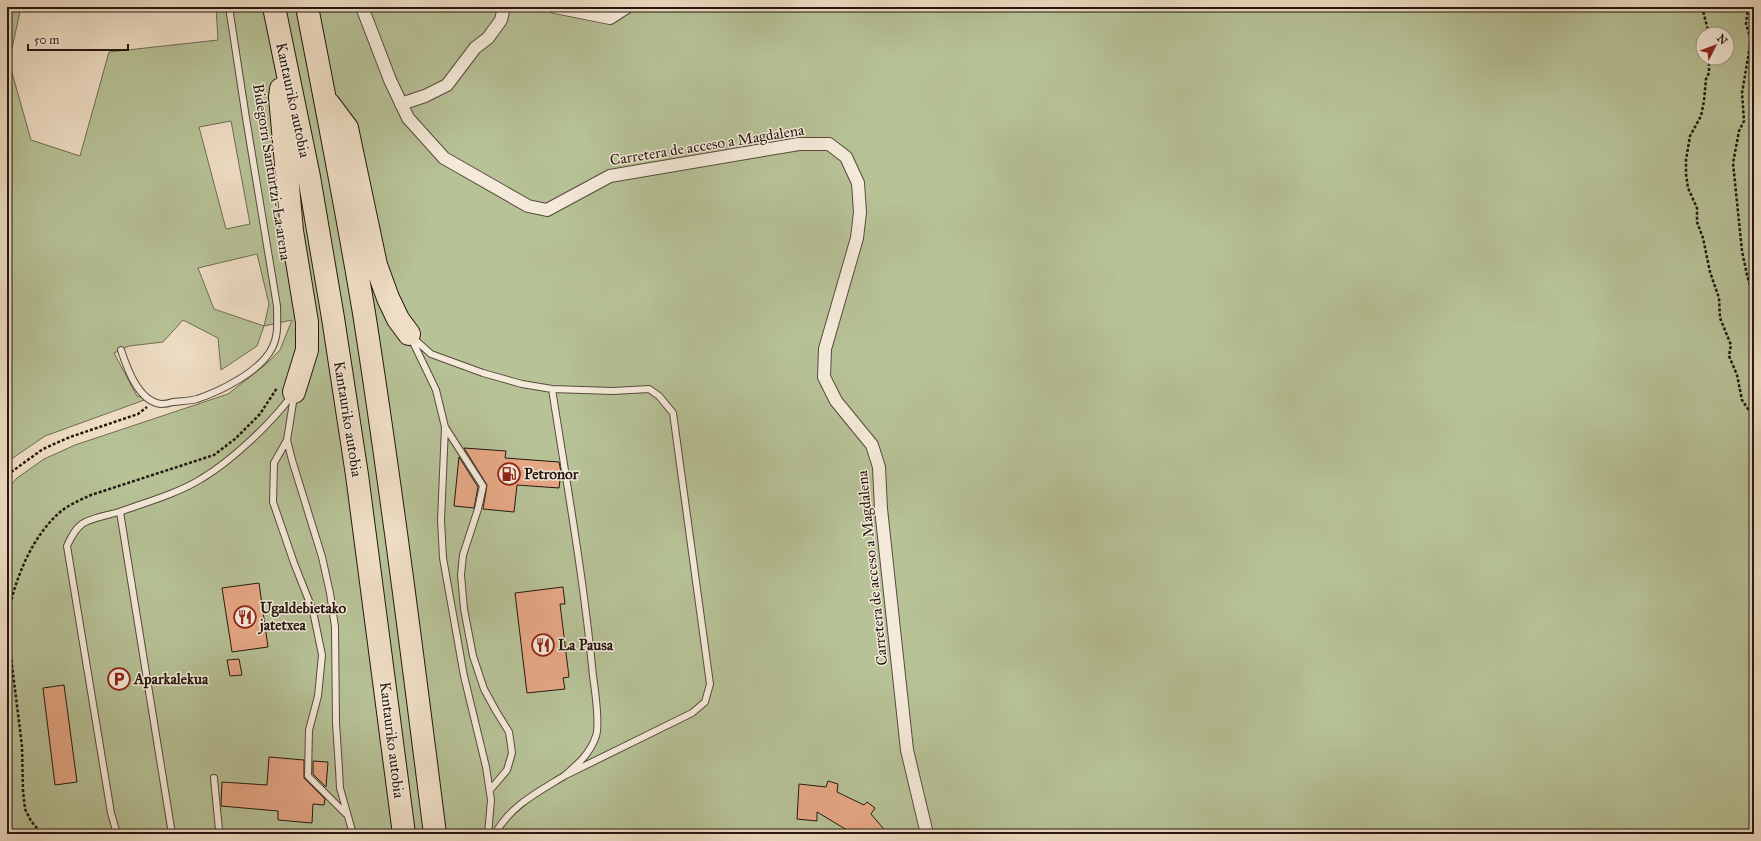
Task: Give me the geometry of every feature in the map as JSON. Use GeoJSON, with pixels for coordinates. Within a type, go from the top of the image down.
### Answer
{"type":"FeatureCollection","features":[{"type":"Feature","properties":{"kind":"highway","name":"Kantauriko autobia"},"geometry":{"type":"LineString","coordinates":[[274,7],[309,177],[333,318],[357,475],[404,834]]}},
{"type":"Feature","properties":{"kind":"highway","name":"Kantauriko autobia"},"geometry":{"type":"LineString","coordinates":[[307,7],[364,313],[384,447],[435,834]]}},
{"type":"Feature","properties":{"kind":"highway"},"geometry":{"type":"LineString","coordinates":[[285,64],[280,97],[292,231],[307,322],[307,350],[286,389]]}},
{"type":"Feature","properties":{"kind":"highway"},"geometry":{"type":"LineString","coordinates":[[325,98],[346,128],[376,265],[388,298],[398,319],[409,334]]}},
{"type":"Feature","properties":{"kind":"street","name":"Carretera de acceso a Magdalena"},"geometry":{"type":"LineString","coordinates":[[362,7],[390,80],[408,118],[444,158],[528,206],[547,210],[610,176],[799,144],[829,144],[846,156],[858,183],[860,212],[857,238],[825,349],[824,377],[836,401],[872,445],[879,467],[880,509],[907,750],[926,834]]}},
{"type":"Feature","properties":{"kind":"street"},"geometry":{"type":"LineString","coordinates":[[401,104],[425,96],[446,86],[476,48],[488,38],[501,20],[504,7]]}},
{"type":"Feature","properties":{"kind":"street"},"geometry":{"type":"LineString","coordinates":[[555,7],[610,18],[627,7]]}},
{"type":"Feature","properties":{"kind":"lane"},"geometry":{"type":"LineString","coordinates":[[121,350],[128,373],[136,386],[151,399],[161,404],[196,399],[226,386],[262,363],[272,349],[276,337],[277,306],[229,7]]}},
{"type":"Feature","properties":{"kind":"lane"},"geometry":{"type":"LineString","coordinates":[[409,334],[431,354],[501,379],[552,390],[649,390],[659,396],[673,413],[710,684],[705,702],[692,713],[564,776],[526,799],[510,813],[495,834]]}},
{"type":"Feature","properties":{"kind":"lane"},"geometry":{"type":"LineString","coordinates":[[409,334],[436,390],[445,427],[441,520],[443,558],[464,676],[481,741],[490,790],[491,800],[488,834]]}},
{"type":"Feature","properties":{"kind":"lane"},"geometry":{"type":"LineString","coordinates":[[286,389],[287,440],[322,557],[330,593],[335,627],[338,769],[340,788],[353,834]]}},
{"type":"Feature","properties":{"kind":"lane"},"geometry":{"type":"LineString","coordinates":[[117,834],[111,813],[67,546],[73,532],[83,523],[120,512],[161,497],[200,480],[219,467],[277,414],[286,389]]}},
{"type":"Feature","properties":{"kind":"lane"},"geometry":{"type":"LineString","coordinates":[[552,390],[580,567],[597,713],[597,735],[585,758],[564,776]]}},
{"type":"Feature","properties":{"kind":"lane"},"geometry":{"type":"LineString","coordinates":[[445,427],[482,486],[478,509],[468,535],[463,555],[461,575],[464,609],[473,656],[484,689],[509,732],[512,753],[507,770],[490,790]]}},
{"type":"Feature","properties":{"kind":"lane"},"geometry":{"type":"LineString","coordinates":[[287,440],[274,463],[273,502],[312,611],[322,655],[318,696],[309,730],[308,776],[348,815]]}},
{"type":"Feature","properties":{"kind":"lane"},"geometry":{"type":"LineString","coordinates":[[120,512],[172,834]]}},
{"type":"Feature","properties":{"kind":"lane"},"geometry":{"type":"LineString","coordinates":[[214,778],[219,830],[221,834]]}},
{"type":"Feature","properties":{"kind":"path"},"geometry":{"type":"LineString","coordinates":[[1702,7],[1706,26]]}},
{"type":"Feature","properties":{"kind":"path"},"geometry":{"type":"LineString","coordinates":[[1748,7],[1746,24],[1751,40],[1742,93],[1744,121],[1739,131],[1733,163],[1742,251],[1754,299]]}},
{"type":"Feature","properties":{"kind":"path"},"geometry":{"type":"LineString","coordinates":[[1709,66],[1709,73],[1706,79],[1701,116],[1690,136],[1686,160],[1686,174],[1688,188],[1697,208],[1697,222],[1704,244],[1710,272],[1719,298],[1720,318],[1730,345],[1729,356],[1737,375],[1742,400],[1752,414],[1754,422]]}},
{"type":"Feature","properties":{"kind":"path"},"geometry":{"type":"LineString","coordinates":[[7,619],[11,598],[29,553],[42,532],[59,513],[75,502],[91,495],[214,455],[235,439],[286,389]]}},
{"type":"Feature","properties":{"kind":"path"},"geometry":{"type":"LineString","coordinates":[[7,475],[43,449],[70,437],[138,414],[156,402]]}},
{"type":"Feature","properties":{"kind":"path"},"geometry":{"type":"LineString","coordinates":[[7,625],[22,746],[25,809],[31,821],[42,834]]}},
{"type":"Feature","properties":{"kind":"green space"},"geometry":{"type":"Polygon","coordinates":[[[7,7],[21,7],[9,62],[31,140],[80,156],[109,52],[218,40],[216,7],[1754,7],[1754,834],[7,834],[7,489],[17,478],[44,459],[75,445],[228,394],[265,365],[280,350],[292,320],[264,326],[257,346],[221,370],[218,338],[183,320],[163,342],[129,346],[114,353],[137,396],[147,399],[45,436],[7,462],[7,7]],[[231,121],[199,127],[226,229],[250,224],[231,121]],[[257,254],[198,268],[214,309],[264,326],[269,304],[257,254]]]}},
{"type":"Feature","properties":{"kind":"building","name":"Petronor"},"geometry":{"type":"Polygon","coordinates":[[[464,448],[506,451],[505,458],[559,462],[561,472],[559,488],[517,485],[514,512],[483,509],[487,485],[464,448]]]}},
{"type":"Feature","properties":{"kind":"building"},"geometry":{"type":"Polygon","coordinates":[[[459,457],[478,487],[474,508],[454,506],[459,457]]]}},
{"type":"Feature","properties":{"kind":"building","name":"Ugaldebietako jatetxea"},"geometry":{"type":"Polygon","coordinates":[[[259,583],[268,647],[232,652],[222,588],[259,583]]]}},
{"type":"Feature","properties":{"kind":"building","name":"La Pausa"},"geometry":{"type":"Polygon","coordinates":[[[563,587],[565,604],[560,604],[569,677],[563,678],[565,689],[527,693],[515,593],[563,587]]]}},
{"type":"Feature","properties":{"kind":"building"},"geometry":{"type":"Polygon","coordinates":[[[239,659],[242,675],[230,676],[227,660],[239,659]]]}},
{"type":"Feature","properties":{"kind":"building"},"geometry":{"type":"Polygon","coordinates":[[[64,685],[77,782],[55,785],[43,688],[64,685]]]}},
{"type":"Feature","properties":{"kind":"building"},"geometry":{"type":"Polygon","coordinates":[[[269,757],[304,760],[304,778],[325,799],[324,805],[313,804],[312,823],[278,820],[278,811],[221,806],[222,782],[267,785],[269,757]]]}},
{"type":"Feature","properties":{"kind":"building"},"geometry":{"type":"Polygon","coordinates":[[[313,761],[328,762],[326,787],[313,774],[313,761]]]}},
{"type":"Feature","properties":{"kind":"building"},"geometry":{"type":"Polygon","coordinates":[[[828,781],[838,784],[837,792],[864,805],[867,802],[875,808],[871,814],[888,834],[851,834],[817,812],[817,821],[797,819],[799,784],[826,787],[828,781]]]}},
{"type":"Feature","properties":{"kind":"place","name":"Petronor"},"geometry":{"type":"Point","coordinates":[509,474]}},
{"type":"Feature","properties":{"kind":"place","name":"Ugaldebietako jatetxea"},"geometry":{"type":"Point","coordinates":[245,617]}},
{"type":"Feature","properties":{"kind":"place","name":"La Pausa"},"geometry":{"type":"Point","coordinates":[543,645]}},
{"type":"Feature","properties":{"kind":"place","name":"Aparkalekua"},"geometry":{"type":"Point","coordinates":[119,679]}}]}
